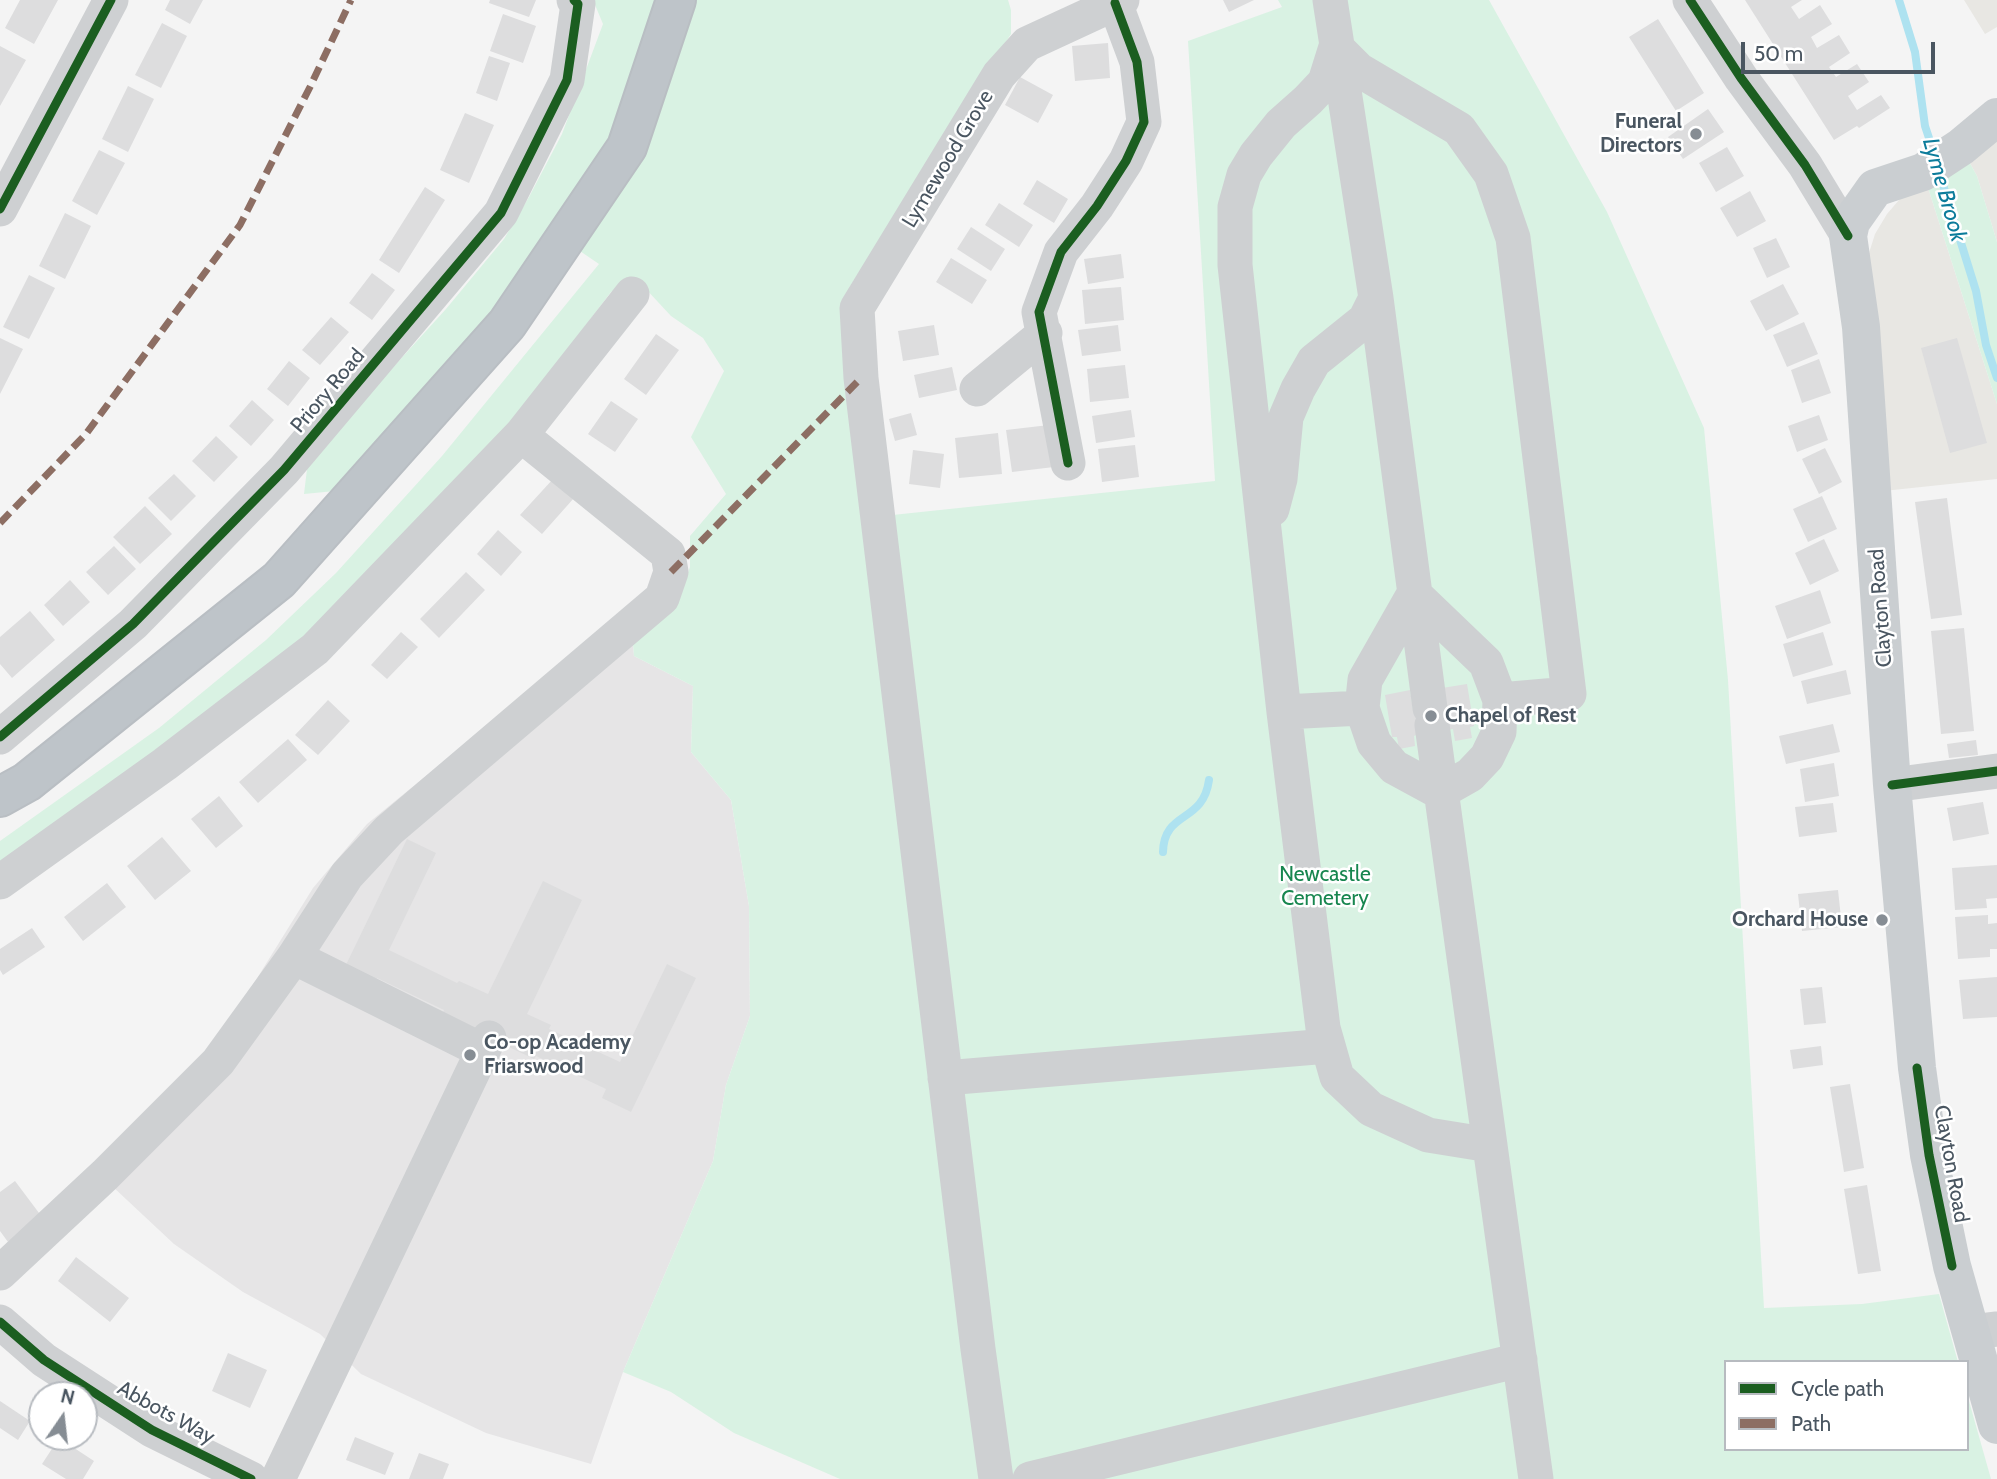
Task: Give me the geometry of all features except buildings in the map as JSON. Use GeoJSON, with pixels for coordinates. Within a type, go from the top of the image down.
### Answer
{"type":"FeatureCollection","features":[{"type":"Feature","properties":{"kind":"highway"},"geometry":{"type":"LineString","coordinates":[[0,797],[27,782],[279,580],[507,324],[627,147],[676,0]]}},
{"type":"Feature","properties":{"kind":"main road"},"geometry":{"type":"LineString","coordinates":[[1861,327],[1869,253],[1875,234],[1887,214],[1938,163],[1997,117]]}},
{"type":"Feature","properties":{"kind":"main road"},"geometry":{"type":"LineString","coordinates":[[1861,327],[1848,236],[1851,222],[1875,188],[1938,163]]}},
{"type":"Feature","properties":{"kind":"main road","name":"Clayton Road"},"geometry":{"type":"LineString","coordinates":[[1861,327],[1892,785],[1917,1068],[1929,1155],[1952,1266],[1984,1330],[1997,1425]]}},
{"type":"Feature","properties":{"kind":"street"},"geometry":{"type":"LineString","coordinates":[[0,209],[111,0]]}},
{"type":"Feature","properties":{"kind":"street","name":"Priory Road"},"geometry":{"type":"LineString","coordinates":[[0,737],[133,624],[284,470],[501,213],[567,80],[578,4],[574,0]]}},
{"type":"Feature","properties":{"kind":"street"},"geometry":{"type":"LineString","coordinates":[[1329,0],[1376,298],[1440,792],[1536,1479]]}},
{"type":"Feature","properties":{"kind":"street"},"geometry":{"type":"LineString","coordinates":[[1690,0],[1741,78],[1805,165],[1848,236]]}},
{"type":"Feature","properties":{"kind":"street"},"geometry":{"type":"LineString","coordinates":[[1068,463],[1040,312],[1061,252],[1097,206],[1126,162],[1144,122],[1137,62],[1118,2]]}},
{"type":"Feature","properties":{"kind":"street","name":"Lymewood Grove"},"geometry":{"type":"LineString","coordinates":[[996,1479],[860,378],[857,308],[999,75],[1027,44],[1118,2]]}},
{"type":"Feature","properties":{"kind":"street"},"geometry":{"type":"LineString","coordinates":[[1336,47],[1325,82],[1280,124],[1255,155],[1244,174],[1235,207],[1235,265],[1284,712],[1323,1028],[1337,1077],[1371,1109],[1428,1135],[1490,1144]]}},
{"type":"Feature","properties":{"kind":"street"},"geometry":{"type":"LineString","coordinates":[[1336,47],[1359,70],[1459,129],[1491,174],[1513,238],[1569,694],[1500,700]]}},
{"type":"Feature","properties":{"kind":"street"},"geometry":{"type":"LineString","coordinates":[[1805,165],[1832,183],[1846,187],[1875,188]]}},
{"type":"Feature","properties":{"kind":"street"},"geometry":{"type":"LineString","coordinates":[[0,882],[165,764],[315,649],[521,436],[632,294]]}},
{"type":"Feature","properties":{"kind":"street"},"geometry":{"type":"LineString","coordinates":[[1265,536],[1280,479],[1286,417],[1298,389],[1314,361],[1365,320],[1376,298]]}},
{"type":"Feature","properties":{"kind":"street"},"geometry":{"type":"LineString","coordinates":[[977,389],[1045,333]]}},
{"type":"Feature","properties":{"kind":"street"},"geometry":{"type":"LineString","coordinates":[[0,1273],[105,1175],[218,1062],[294,957],[347,875],[389,830],[662,598],[671,572],[668,554],[521,436]]}},
{"type":"Feature","properties":{"kind":"street"},"geometry":{"type":"LineString","coordinates":[[1414,594],[1486,663],[1500,700],[1499,732],[1487,757],[1470,775],[1440,792]]}},
{"type":"Feature","properties":{"kind":"street"},"geometry":{"type":"LineString","coordinates":[[1414,594],[1365,680],[1362,708],[1374,743],[1394,767],[1440,792]]}},
{"type":"Feature","properties":{"kind":"street"},"geometry":{"type":"LineString","coordinates":[[1375,661],[1474,651]]}},
{"type":"Feature","properties":{"kind":"street"},"geometry":{"type":"LineString","coordinates":[[1284,712],[1362,708]]}},
{"type":"Feature","properties":{"kind":"street"},"geometry":{"type":"LineString","coordinates":[[1892,785],[1997,771]]}},
{"type":"Feature","properties":{"kind":"street"},"geometry":{"type":"LineString","coordinates":[[278,1479],[486,1044],[294,957]]}},
{"type":"Feature","properties":{"kind":"street"},"geometry":{"type":"LineString","coordinates":[[945,1078],[1328,1046]]}},
{"type":"Feature","properties":{"kind":"street","name":"Abbots Way"},"geometry":{"type":"LineString","coordinates":[[0,1322],[44,1360],[152,1430],[251,1479]]}},
{"type":"Feature","properties":{"kind":"street"},"geometry":{"type":"LineString","coordinates":[[1030,1479],[1520,1360]]}},
{"type":"Feature","properties":{"kind":"shaded area"},"geometry":{"type":"Polygon","coordinates":[[[1964,0],[1997,0],[1997,27],[1985,34],[1964,0]]]}},
{"type":"Feature","properties":{"kind":"shaded area"},"geometry":{"type":"Polygon","coordinates":[[[1997,117],[1997,242],[1977,176],[1961,147],[1997,117]]]}},
{"type":"Feature","properties":{"kind":"shaded area"},"geometry":{"type":"Polygon","coordinates":[[[1923,172],[1997,404],[1997,479],[1874,492],[1869,253],[1875,234],[1887,214],[1923,172]]]}},
{"type":"Feature","properties":{"kind":"shaded area","name":"Co-op Academy Friarswood"},"geometry":{"type":"Polygon","coordinates":[[[632,632],[634,656],[693,686],[691,752],[731,800],[749,906],[750,1016],[726,1085],[713,1161],[623,1372],[591,1464],[486,1433],[361,1374],[320,1334],[243,1292],[174,1244],[112,1186],[228,1025],[313,888],[367,824],[504,712],[632,632]]]}},
{"type":"Feature","properties":{"kind":"green space","name":"Newcastle Cemetery"},"geometry":{"type":"Polygon","coordinates":[[[593,0],[1008,0],[1011,10],[1011,34],[849,288],[864,518],[1215,481],[1188,41],[1282,7],[1278,0],[1489,0],[1607,212],[1704,428],[1728,680],[1764,1308],[1862,1304],[1939,1294],[1957,1360],[1724,1360],[1724,1451],[1969,1451],[1969,1401],[1991,1479],[840,1479],[734,1433],[671,1392],[623,1372],[713,1161],[726,1085],[750,1016],[749,906],[731,800],[691,752],[693,686],[634,656],[632,632],[678,600],[690,567],[690,536],[726,494],[691,437],[724,371],[703,338],[671,316],[633,279],[611,292],[517,416],[321,626],[0,870],[0,841],[159,728],[266,640],[336,573],[442,456],[599,264],[549,230],[487,320],[335,491],[304,494],[308,461],[446,309],[504,239],[562,134],[603,24],[593,0]]]}},
{"type":"Feature","properties":{"kind":"green space"},"geometry":{"type":"Polygon","coordinates":[[[1961,147],[1977,176],[1997,242],[1997,404],[1923,172],[1961,147]]]}},
{"type":"Feature","properties":{"kind":"waterway","name":"Lyme Brook"},"geometry":{"type":"LineString","coordinates":[[1899,0],[1915,52],[1925,126],[1934,153]]}},
{"type":"Feature","properties":{"kind":"waterway","name":"Lyme Brook"},"geometry":{"type":"LineString","coordinates":[[1939,172],[1976,291],[1986,345],[1997,378]]}},
{"type":"Feature","properties":{"kind":"waterway"},"geometry":{"type":"LineString","coordinates":[[1163,852],[1170,829],[1199,804],[1209,780]]}},
{"type":"Feature","properties":{"kind":"marked path"},"geometry":{"type":"LineString","coordinates":[[0,523],[86,434],[240,225],[351,0]]}},
{"type":"Feature","properties":{"kind":"marked path"},"geometry":{"type":"LineString","coordinates":[[671,572],[861,378]]}},
{"type":"Feature","properties":{"kind":"cycle path"},"geometry":{"type":"LineString","coordinates":[[0,209],[111,0]]}},
{"type":"Feature","properties":{"kind":"cycle path"},"geometry":{"type":"LineString","coordinates":[[0,737],[133,624],[284,470],[501,213],[567,80],[578,4],[574,0]]}},
{"type":"Feature","properties":{"kind":"cycle path"},"geometry":{"type":"LineString","coordinates":[[1690,0],[1741,78],[1805,165],[1848,236]]}},
{"type":"Feature","properties":{"kind":"cycle path"},"geometry":{"type":"LineString","coordinates":[[1068,463],[1039,312],[1061,252],[1097,206],[1126,161],[1144,122],[1137,62],[1115,3]]}},
{"type":"Feature","properties":{"kind":"cycle path"},"geometry":{"type":"LineString","coordinates":[[1892,785],[1997,771]]}},
{"type":"Feature","properties":{"kind":"cycle path"},"geometry":{"type":"LineString","coordinates":[[1917,1068],[1929,1155],[1952,1266]]}},
{"type":"Feature","properties":{"kind":"cycle path"},"geometry":{"type":"LineString","coordinates":[[0,1322],[44,1360],[152,1430],[251,1479]]}},
{"type":"Feature","properties":{"kind":"place","name":"Funeral Directors"},"geometry":{"type":"Point","coordinates":[1696,134]}},
{"type":"Feature","properties":{"kind":"place","name":"Chapel of Rest"},"geometry":{"type":"Point","coordinates":[1431,716]}},
{"type":"Feature","properties":{"kind":"place","name":"Orchard House"},"geometry":{"type":"Point","coordinates":[1882,920]}},
{"type":"Feature","properties":{"kind":"place","name":"Co-op Academy Friarswood"},"geometry":{"type":"Point","coordinates":[470,1055]}}]}
